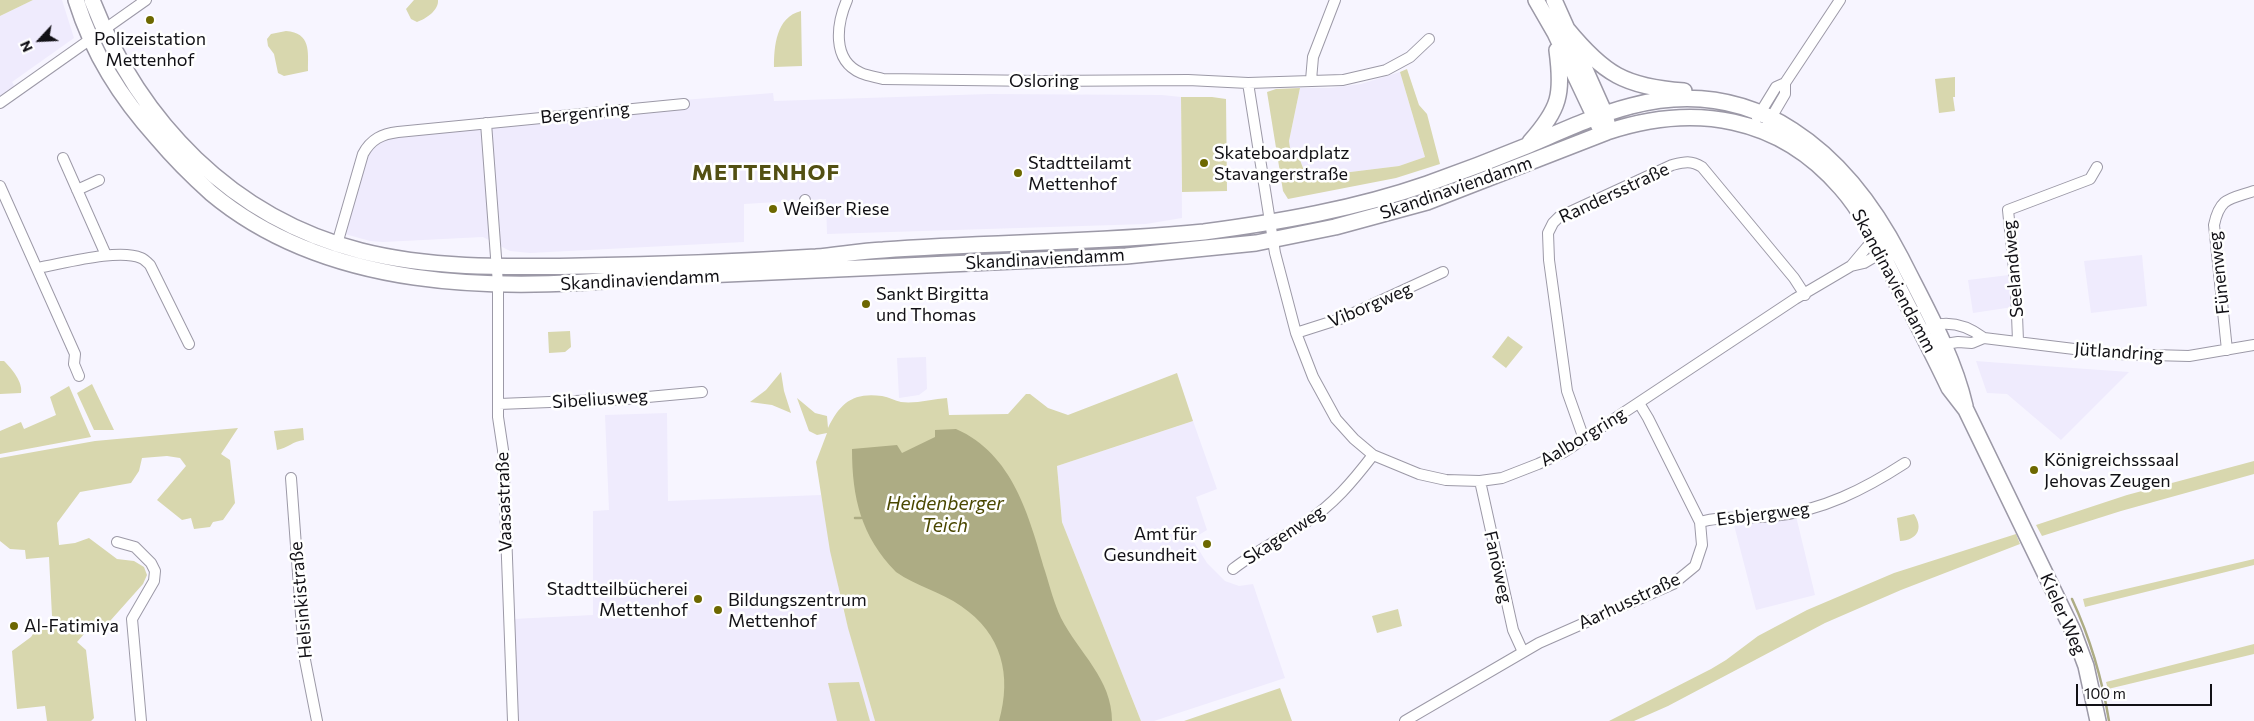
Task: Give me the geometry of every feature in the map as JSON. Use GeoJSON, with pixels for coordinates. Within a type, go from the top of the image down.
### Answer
{"type":"FeatureCollection","features":[{"type":"Feature","properties":{"kind":"main road","name":"Skandinaviendamm"},"geometry":{"type":"LineString","coordinates":[[76,0],[90,39],[103,66],[118,90],[168,152],[212,194],[268,230],[324,255],[392,274],[448,281],[498,284],[569,284],[638,278],[1126,256],[1273,241],[1335,227],[1427,202],[1606,132],[1636,123],[1670,117],[1718,119],[1758,130],[1795,148],[1825,172],[1851,200],[1885,243]]}},
{"type":"Feature","properties":{"kind":"main road","name":"Skandinaviendamm"},"geometry":{"type":"LineString","coordinates":[[92,0],[117,58],[153,112],[170,133],[200,162],[225,184],[260,208],[293,226],[337,244],[381,255],[496,266],[648,265],[784,259],[886,250],[1185,234],[1269,223],[1330,211],[1404,191],[1463,171],[1599,116],[1650,102],[1687,99],[1707,100],[1742,106],[1766,115],[1805,137],[1831,160],[1864,198],[1936,347],[1960,386],[1966,410],[2028,539]]}},
{"type":"Feature","properties":{"kind":"main road"},"geometry":{"type":"LineString","coordinates":[[1536,0],[1561,31],[1593,59],[1618,77],[1652,88],[1685,91],[1707,100]]}},
{"type":"Feature","properties":{"kind":"main road"},"geometry":{"type":"LineString","coordinates":[[1554,0],[1561,31],[1606,132]]}},
{"type":"Feature","properties":{"kind":"main road","name":"Skandinaviendamm"},"geometry":{"type":"LineString","coordinates":[[1527,146],[1548,121],[1558,101],[1561,31]]}},
{"type":"Feature","properties":{"kind":"main road","name":"Kieler Weg"},"geometry":{"type":"LineString","coordinates":[[2028,539],[2080,648],[2093,693],[2098,721]]}},
{"type":"Feature","properties":{"kind":"street"},"geometry":{"type":"LineString","coordinates":[[0,103],[146,0]]}},
{"type":"Feature","properties":{"kind":"street","name":"Osloring"},"geometry":{"type":"LineString","coordinates":[[847,0],[838,28],[842,53],[848,63],[859,73],[883,79],[1014,81],[1188,80],[1248,83],[1343,80],[1386,70],[1410,57],[1429,40]]}},
{"type":"Feature","properties":{"kind":"street"},"geometry":{"type":"LineString","coordinates":[[1311,80],[1313,57],[1335,0]]}},
{"type":"Feature","properties":{"kind":"street"},"geometry":{"type":"LineString","coordinates":[[1758,130],[1766,115],[1776,87],[1785,83],[1840,0]]}},
{"type":"Feature","properties":{"kind":"street","name":"Aalborgring"},"geometry":{"type":"LineString","coordinates":[[1248,83],[1269,223],[1296,333],[1313,377],[1332,412],[1344,429],[1373,455],[1392,464],[1431,477],[1455,481],[1480,481],[1502,478],[1531,468],[1564,452],[1851,266],[1859,254],[1885,243]]}},
{"type":"Feature","properties":{"kind":"street","name":"Bergenring"},"geometry":{"type":"LineString","coordinates":[[337,244],[363,154],[379,136],[398,132],[684,104]]}},
{"type":"Feature","properties":{"kind":"street"},"geometry":{"type":"LineString","coordinates":[[486,123],[498,284]]}},
{"type":"Feature","properties":{"kind":"street"},"geometry":{"type":"LineString","coordinates":[[63,158],[106,255]]}},
{"type":"Feature","properties":{"kind":"street","name":"Randersstraße"},"geometry":{"type":"LineString","coordinates":[[1584,438],[1567,391],[1550,260],[1548,233],[1553,222],[1559,217],[1672,165],[1690,161],[1702,167],[1784,265],[1805,295]]}},
{"type":"Feature","properties":{"kind":"street","name":"Seelandweg"},"geometry":{"type":"LineString","coordinates":[[2018,341],[2016,289],[2008,210],[2090,179],[2097,167]]}},
{"type":"Feature","properties":{"kind":"street"},"geometry":{"type":"LineString","coordinates":[[77,190],[99,180]]}},
{"type":"Feature","properties":{"kind":"street"},"geometry":{"type":"LineString","coordinates":[[0,186],[75,354],[74,364],[79,376]]}},
{"type":"Feature","properties":{"kind":"street","name":"Fünenweg"},"geometry":{"type":"LineString","coordinates":[[2227,350],[2214,225],[2216,214],[2222,203],[2229,198],[2254,190]]}},
{"type":"Feature","properties":{"kind":"street"},"geometry":{"type":"LineString","coordinates":[[37,268],[106,255],[141,258],[150,265],[189,344]]}},
{"type":"Feature","properties":{"kind":"street","name":"Viborgweg"},"geometry":{"type":"LineString","coordinates":[[1296,333],[1343,318],[1443,272]]}},
{"type":"Feature","properties":{"kind":"street","name":"Vaasastraße"},"geometry":{"type":"LineString","coordinates":[[498,284],[498,404],[503,450],[513,721]]}},
{"type":"Feature","properties":{"kind":"street","name":"Jütlandring"},"geometry":{"type":"LineString","coordinates":[[1927,328],[1951,324],[1971,328],[1984,338]]}},
{"type":"Feature","properties":{"kind":"street","name":"Jütlandring"},"geometry":{"type":"LineString","coordinates":[[1936,347],[1972,343],[1984,338],[2132,354],[2190,356],[2254,345]]}},
{"type":"Feature","properties":{"kind":"street","name":"Sibeliusweg"},"geometry":{"type":"LineString","coordinates":[[498,404],[633,399],[702,392]]}},
{"type":"Feature","properties":{"kind":"street","name":"Aarhusstraße"},"geometry":{"type":"LineString","coordinates":[[1405,721],[1522,652],[1570,628],[1678,581],[1695,566],[1702,545],[1700,522],[1639,403]]}},
{"type":"Feature","properties":{"kind":"street","name":"Skagenweg"},"geometry":{"type":"LineString","coordinates":[[1233,569],[1254,553],[1306,523],[1329,506],[1346,490],[1373,455]]}},
{"type":"Feature","properties":{"kind":"street","name":"Esbjergweg"},"geometry":{"type":"LineString","coordinates":[[1700,522],[1712,519],[1784,515],[1821,507],[1882,478],[1905,462]]}},
{"type":"Feature","properties":{"kind":"street","name":"Helsinkistraße"},"geometry":{"type":"LineString","coordinates":[[291,478],[304,655],[317,721]]}},
{"type":"Feature","properties":{"kind":"street","name":"Fanöweg"},"geometry":{"type":"LineString","coordinates":[[1480,481],[1513,630],[1522,652]]}},
{"type":"Feature","properties":{"kind":"street"},"geometry":{"type":"LineString","coordinates":[[117,542],[135,548],[152,563],[156,571],[154,581],[132,619],[141,721]]}},
{"type":"Feature","properties":{"kind":"shaded area"},"geometry":{"type":"Polygon","coordinates":[[[33,0],[62,0],[74,38],[12,82],[17,90],[0,103],[0,16],[33,0]]]}},
{"type":"Feature","properties":{"kind":"shaded area"},"geometry":{"type":"Polygon","coordinates":[[[1400,72],[1425,157],[1399,166],[1306,176],[1300,160],[1290,148],[1289,141],[1300,88],[1330,88],[1361,84],[1400,72]]]}},
{"type":"Feature","properties":{"kind":"shaded area"},"geometry":{"type":"Polygon","coordinates":[[[773,93],[774,101],[989,94],[1162,95],[1181,97],[1182,218],[1146,224],[827,234],[826,199],[744,204],[744,242],[530,253],[510,251],[483,237],[383,242],[370,241],[345,234],[369,151],[376,142],[388,138],[670,111],[670,101],[773,93]]]}},
{"type":"Feature","properties":{"kind":"shaded area"},"geometry":{"type":"Polygon","coordinates":[[[2142,255],[2147,306],[2091,313],[2084,261],[2142,255]]]}},
{"type":"Feature","properties":{"kind":"shaded area"},"geometry":{"type":"Polygon","coordinates":[[[2009,275],[2013,307],[1973,313],[1968,280],[2009,275]]]}},
{"type":"Feature","properties":{"kind":"shaded area"},"geometry":{"type":"Polygon","coordinates":[[[926,357],[927,389],[919,395],[899,398],[897,358],[926,357]]]}},
{"type":"Feature","properties":{"kind":"shaded area"},"geometry":{"type":"Polygon","coordinates":[[[1976,361],[2129,372],[2061,440],[2007,394],[1987,393],[1976,361]]]}},
{"type":"Feature","properties":{"kind":"shaded area","name":"Bildungszentrum Mettenhof"},"geometry":{"type":"Polygon","coordinates":[[[667,413],[668,501],[821,495],[842,605],[875,721],[518,721],[513,619],[593,615],[593,511],[609,510],[605,415],[667,413]]]}},
{"type":"Feature","properties":{"kind":"shaded area"},"geometry":{"type":"Polygon","coordinates":[[[1193,421],[1217,489],[1196,497],[1207,530],[1192,539],[1207,563],[1225,581],[1239,586],[1253,584],[1285,678],[1154,721],[1141,721],[1062,522],[1057,466],[1193,421]]]}},
{"type":"Feature","properties":{"kind":"shaded area"},"geometry":{"type":"Polygon","coordinates":[[[1796,516],[1815,595],[1756,610],[1734,525],[1796,516]]]}},
{"type":"Feature","properties":{"kind":"green space"},"geometry":{"type":"Polygon","coordinates":[[[0,0],[33,0],[0,16],[0,0]]]}},
{"type":"Feature","properties":{"kind":"green space"},"geometry":{"type":"Polygon","coordinates":[[[414,0],[438,0],[438,4],[431,14],[417,22],[411,19],[406,9],[414,0]]]}},
{"type":"Feature","properties":{"kind":"green space"},"geometry":{"type":"Polygon","coordinates":[[[801,11],[802,66],[774,67],[776,42],[781,26],[786,19],[801,11]]]}},
{"type":"Feature","properties":{"kind":"green space"},"geometry":{"type":"Polygon","coordinates":[[[286,31],[294,32],[304,39],[308,50],[308,71],[284,76],[278,73],[274,54],[268,46],[267,39],[271,34],[286,31]]]}},
{"type":"Feature","properties":{"kind":"green space"},"geometry":{"type":"Polygon","coordinates":[[[1407,69],[1419,105],[1427,114],[1440,164],[1396,178],[1288,199],[1283,191],[1267,92],[1276,89],[1300,88],[1289,141],[1290,148],[1300,160],[1306,176],[1399,166],[1425,157],[1400,72],[1407,69]]]}},
{"type":"Feature","properties":{"kind":"green space"},"geometry":{"type":"Polygon","coordinates":[[[1955,77],[1955,97],[1953,97],[1955,111],[1939,113],[1935,79],[1955,77]]]}},
{"type":"Feature","properties":{"kind":"green space","name":"Skateboardplatz Stavangerstraße"},"geometry":{"type":"Polygon","coordinates":[[[1181,97],[1226,99],[1227,191],[1182,192],[1181,97]]]}},
{"type":"Feature","properties":{"kind":"green space"},"geometry":{"type":"Polygon","coordinates":[[[570,331],[571,347],[565,352],[549,353],[548,332],[570,331]]]}},
{"type":"Feature","properties":{"kind":"green space"},"geometry":{"type":"Polygon","coordinates":[[[1508,336],[1523,347],[1506,368],[1492,357],[1508,336]]]}},
{"type":"Feature","properties":{"kind":"green space"},"geometry":{"type":"Polygon","coordinates":[[[0,361],[4,361],[16,376],[20,384],[21,393],[0,394],[0,361]]]}},
{"type":"Feature","properties":{"kind":"green space"},"geometry":{"type":"Polygon","coordinates":[[[781,372],[784,391],[791,413],[772,405],[750,402],[766,390],[781,372]]]}},
{"type":"Feature","properties":{"kind":"green space"},"geometry":{"type":"Polygon","coordinates":[[[1177,373],[1193,421],[1057,466],[1062,522],[1141,721],[875,721],[848,628],[830,551],[816,462],[827,433],[817,435],[809,431],[797,398],[815,413],[827,416],[828,428],[837,412],[849,401],[872,395],[906,402],[947,398],[949,415],[1008,414],[1026,394],[1030,394],[1048,408],[1068,415],[1177,373]]]}},
{"type":"Feature","properties":{"kind":"green space"},"geometry":{"type":"Polygon","coordinates":[[[92,384],[114,430],[94,430],[77,393],[92,384]]]}},
{"type":"Feature","properties":{"kind":"green space"},"geometry":{"type":"Polygon","coordinates":[[[69,386],[91,437],[0,454],[0,431],[21,422],[24,429],[56,415],[50,397],[69,386]]]}},
{"type":"Feature","properties":{"kind":"green space"},"geometry":{"type":"Polygon","coordinates":[[[238,428],[221,454],[230,460],[235,503],[223,520],[213,522],[210,527],[194,529],[191,518],[182,520],[157,500],[186,466],[180,458],[167,456],[142,458],[139,471],[131,483],[80,492],[57,523],[59,545],[75,543],[89,538],[117,559],[134,561],[144,567],[147,575],[143,584],[102,630],[92,625],[77,642],[86,650],[94,718],[91,721],[47,721],[45,706],[17,709],[12,651],[31,637],[35,631],[58,627],[57,618],[52,616],[49,557],[26,559],[25,550],[10,549],[0,541],[0,458],[95,441],[238,428]]]}},
{"type":"Feature","properties":{"kind":"green space"},"geometry":{"type":"Polygon","coordinates":[[[303,428],[304,440],[277,450],[274,431],[303,428]]]}},
{"type":"Feature","properties":{"kind":"green space"},"geometry":{"type":"Polygon","coordinates":[[[2254,461],[2254,474],[2121,511],[2042,536],[2036,525],[2127,495],[2254,461]]]}},
{"type":"Feature","properties":{"kind":"green space"},"geometry":{"type":"Polygon","coordinates":[[[1914,514],[1918,524],[1917,533],[1911,538],[1900,541],[1897,518],[1914,514]]]}},
{"type":"Feature","properties":{"kind":"green space"},"geometry":{"type":"Polygon","coordinates":[[[2016,534],[2020,544],[1901,590],[1825,623],[1668,706],[1634,721],[1609,721],[1711,669],[1758,636],[1807,610],[1894,573],[2016,534]]]}},
{"type":"Feature","properties":{"kind":"green space"},"geometry":{"type":"Polygon","coordinates":[[[2254,559],[2254,565],[2085,607],[2083,599],[2254,559]]]}},
{"type":"Feature","properties":{"kind":"green space"},"geometry":{"type":"Polygon","coordinates":[[[1398,609],[1402,626],[1377,633],[1372,616],[1398,609]]]}},
{"type":"Feature","properties":{"kind":"green space"},"geometry":{"type":"Polygon","coordinates":[[[2254,644],[2254,654],[2108,689],[2106,682],[2254,644]]]}},
{"type":"Feature","properties":{"kind":"green space"},"geometry":{"type":"Polygon","coordinates":[[[859,682],[870,721],[837,721],[828,683],[859,682]]]}},
{"type":"Feature","properties":{"kind":"green space"},"geometry":{"type":"Polygon","coordinates":[[[1280,688],[1292,721],[1184,721],[1280,688]]]}},
{"type":"Feature","properties":{"kind":"water","name":"Heidenberger Teich"},"geometry":{"type":"Polygon","coordinates":[[[956,429],[976,440],[992,454],[1005,470],[1016,489],[1025,508],[1061,618],[1101,679],[1111,706],[1112,721],[999,721],[1003,704],[1004,672],[1000,657],[986,629],[961,606],[896,572],[874,544],[861,515],[857,500],[852,467],[852,449],[897,445],[902,453],[935,437],[935,430],[956,429]]]}},
{"type":"Feature","properties":{"kind":"waterway"},"geometry":{"type":"LineString","coordinates":[[855,518],[861,518]]}},
{"type":"Feature","properties":{"kind":"waterway"},"geometry":{"type":"LineString","coordinates":[[2072,599],[2095,658],[2109,721]]}},
{"type":"Feature","properties":{"kind":"place","name":"Polizeistation Mettenhof"},"geometry":{"type":"Point","coordinates":[150,20]}},
{"type":"Feature","properties":{"kind":"place","name":"Skateboardplatz Stavangerstraße"},"geometry":{"type":"Point","coordinates":[1204,163]}},
{"type":"Feature","properties":{"kind":"place","name":"Stadtteilamt Mettenhof"},"geometry":{"type":"Point","coordinates":[1018,173]}},
{"type":"Feature","properties":{"kind":"place","name":"Weißer Riese"},"geometry":{"type":"Point","coordinates":[773,209]}},
{"type":"Feature","properties":{"kind":"place","name":"Sankt Birgitta und Thomas"},"geometry":{"type":"Point","coordinates":[866,304]}},
{"type":"Feature","properties":{"kind":"place","name":"Königreichsssaal Jehovas Zeugen"},"geometry":{"type":"Point","coordinates":[2034,470]}},
{"type":"Feature","properties":{"kind":"place","name":"Amt für Gesundheit"},"geometry":{"type":"Point","coordinates":[1207,544]}},
{"type":"Feature","properties":{"kind":"place","name":"Stadtteilbücherei Mettenhof"},"geometry":{"type":"Point","coordinates":[698,599]}},
{"type":"Feature","properties":{"kind":"place","name":"Bildungszentrum Mettenhof"},"geometry":{"type":"Point","coordinates":[718,610]}},
{"type":"Feature","properties":{"kind":"place","name":"Al-Fatimiya"},"geometry":{"type":"Point","coordinates":[14,626]}},
{"type":"Feature","properties":{"kind":"district","name":"METTENHOF"},"geometry":{"type":"Point","coordinates":[766,173]}}]}
